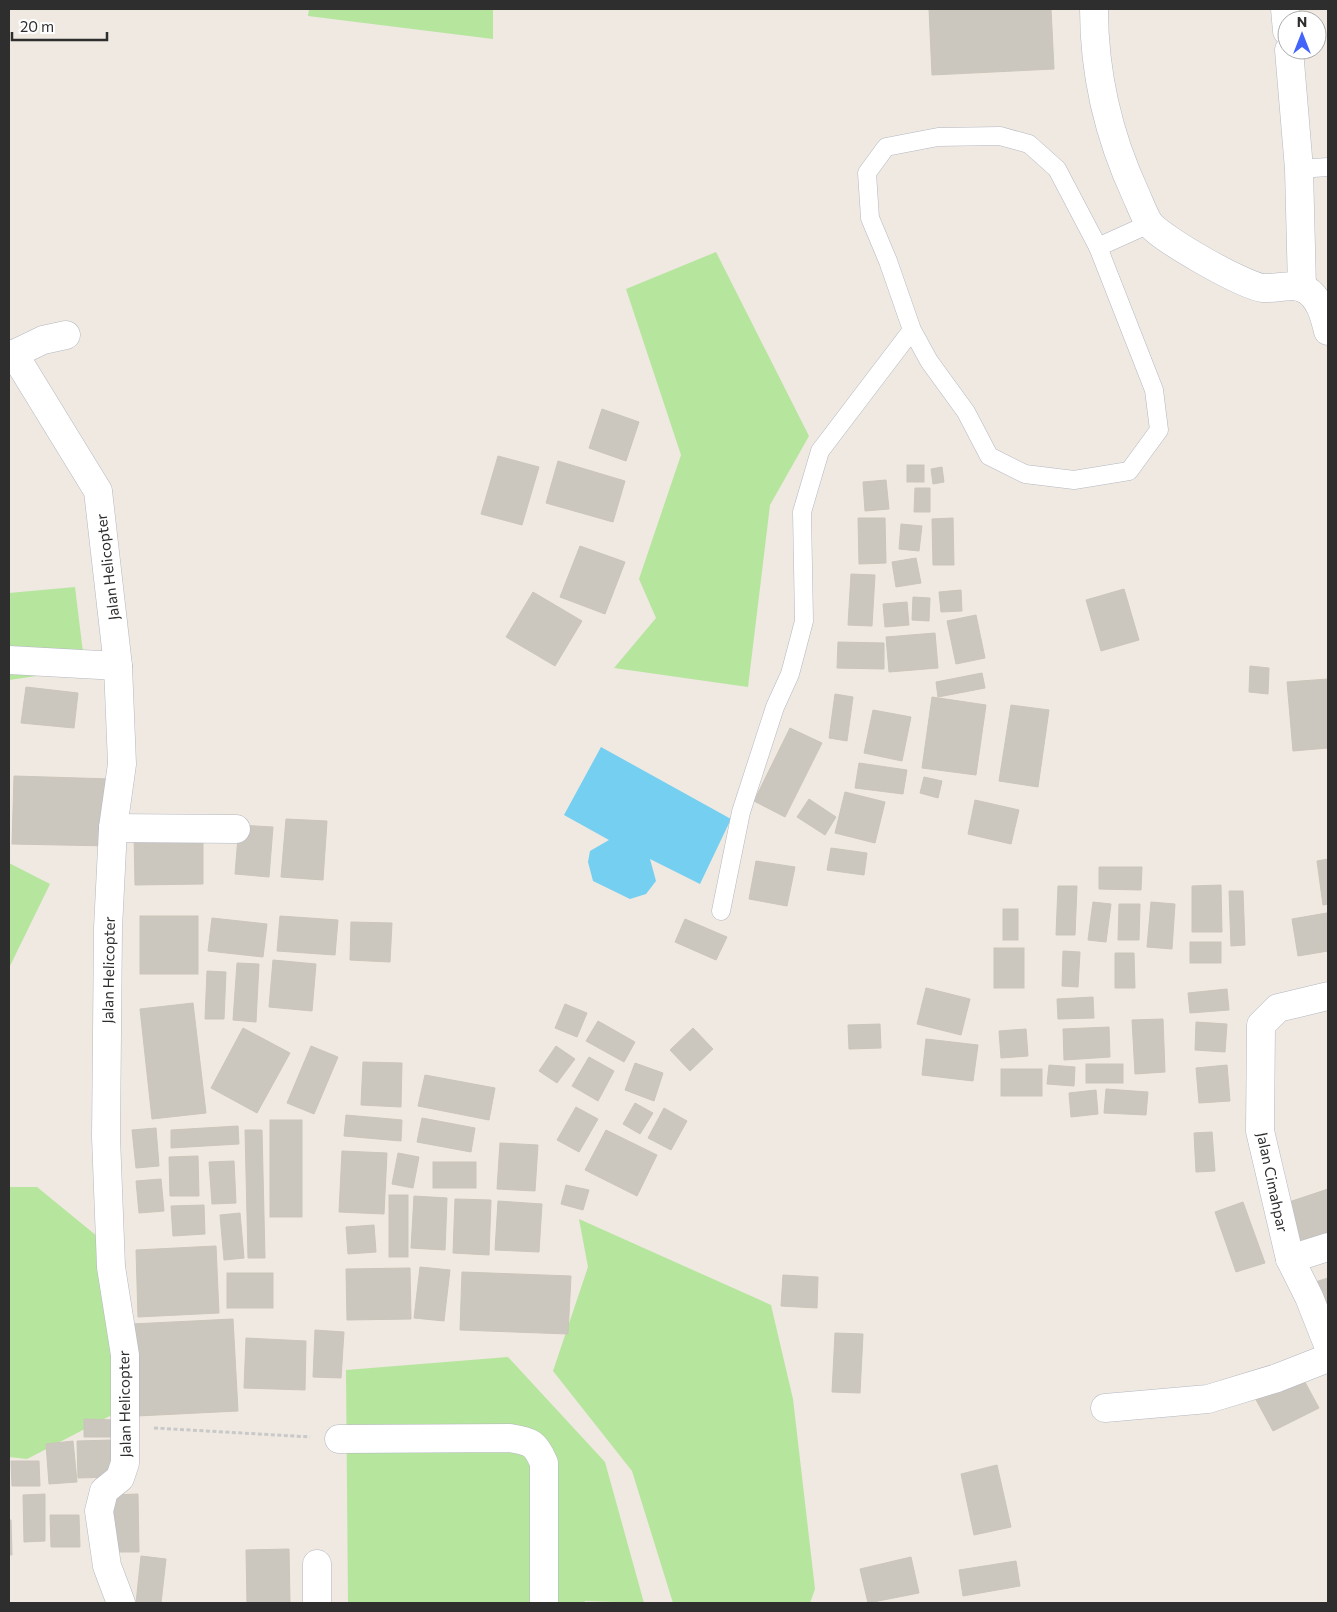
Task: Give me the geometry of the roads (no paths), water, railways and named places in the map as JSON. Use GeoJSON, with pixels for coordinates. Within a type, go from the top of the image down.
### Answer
{"type":"FeatureCollection","features":[{"type":"Feature","properties":{"kind":"street"},"geometry":{"type":"LineString","coordinates":[[1094,9],[1094,40],[1107,116],[1127,176],[1149,224],[1179,246],[1210,265],[1262,288],[1302,288],[1314,296],[1327,319]]}},
{"type":"Feature","properties":{"kind":"street"},"geometry":{"type":"LineString","coordinates":[[1290,60],[1299,169],[1302,288]]}},
{"type":"Feature","properties":{"kind":"street"},"geometry":{"type":"LineString","coordinates":[[11,354],[42,340],[66,335]]}},
{"type":"Feature","properties":{"kind":"street","name":"Jalan Helicopter"},"geometry":{"type":"LineString","coordinates":[[11,354],[98,490],[118,666],[122,764],[113,828],[108,928],[106,1137],[111,1266],[125,1355],[123,1426],[125,1463],[120,1478],[104,1491],[98,1511],[107,1566],[122,1603]]}},
{"type":"Feature","properties":{"kind":"street"},"geometry":{"type":"LineString","coordinates":[[9,660],[118,666]]}},
{"type":"Feature","properties":{"kind":"street"},"geometry":{"type":"LineString","coordinates":[[113,828],[236,829]]}},
{"type":"Feature","properties":{"kind":"street","name":"Jalan Cimahpar"},"geometry":{"type":"LineString","coordinates":[[1328,996],[1278,1008],[1262,1025],[1260,1131],[1290,1259],[1309,1297],[1328,1345]]}},
{"type":"Feature","properties":{"kind":"street"},"geometry":{"type":"LineString","coordinates":[[1290,1259],[1328,1247]]}},
{"type":"Feature","properties":{"kind":"street"},"geometry":{"type":"LineString","coordinates":[[1105,1408],[1208,1399],[1277,1378],[1328,1358]]}},
{"type":"Feature","properties":{"kind":"street"},"geometry":{"type":"LineString","coordinates":[[338,1439],[510,1438],[530,1442],[539,1450],[544,1463],[544,1603]]}},
{"type":"Feature","properties":{"kind":"street"},"geometry":{"type":"LineString","coordinates":[[317,1564],[317,1603]]}},
{"type":"Feature","properties":{"kind":"lane"},"geometry":{"type":"LineString","coordinates":[[1000,136],[1029,144],[1057,169],[1098,247],[1154,390],[1159,430],[1129,471],[1074,480],[1025,474],[989,456],[966,412],[912,330],[888,261],[870,218],[867,173],[886,148],[938,137],[1000,136]]}},
{"type":"Feature","properties":{"kind":"lane"},"geometry":{"type":"LineString","coordinates":[[1299,169],[1328,167]]}},
{"type":"Feature","properties":{"kind":"lane"},"geometry":{"type":"LineString","coordinates":[[1098,247],[1149,224]]}},
{"type":"Feature","properties":{"kind":"lane"},"geometry":{"type":"LineString","coordinates":[[721,911],[741,812],[775,707],[790,674],[804,621],[802,512],[820,451],[912,330]]}},
{"type":"Feature","properties":{"kind":"water"},"geometry":{"type":"Polygon","coordinates":[[[601,747],[731,819],[700,884],[650,859],[656,881],[646,894],[630,899],[593,881],[588,862],[590,851],[609,840],[564,815],[601,747]]]}}]}
